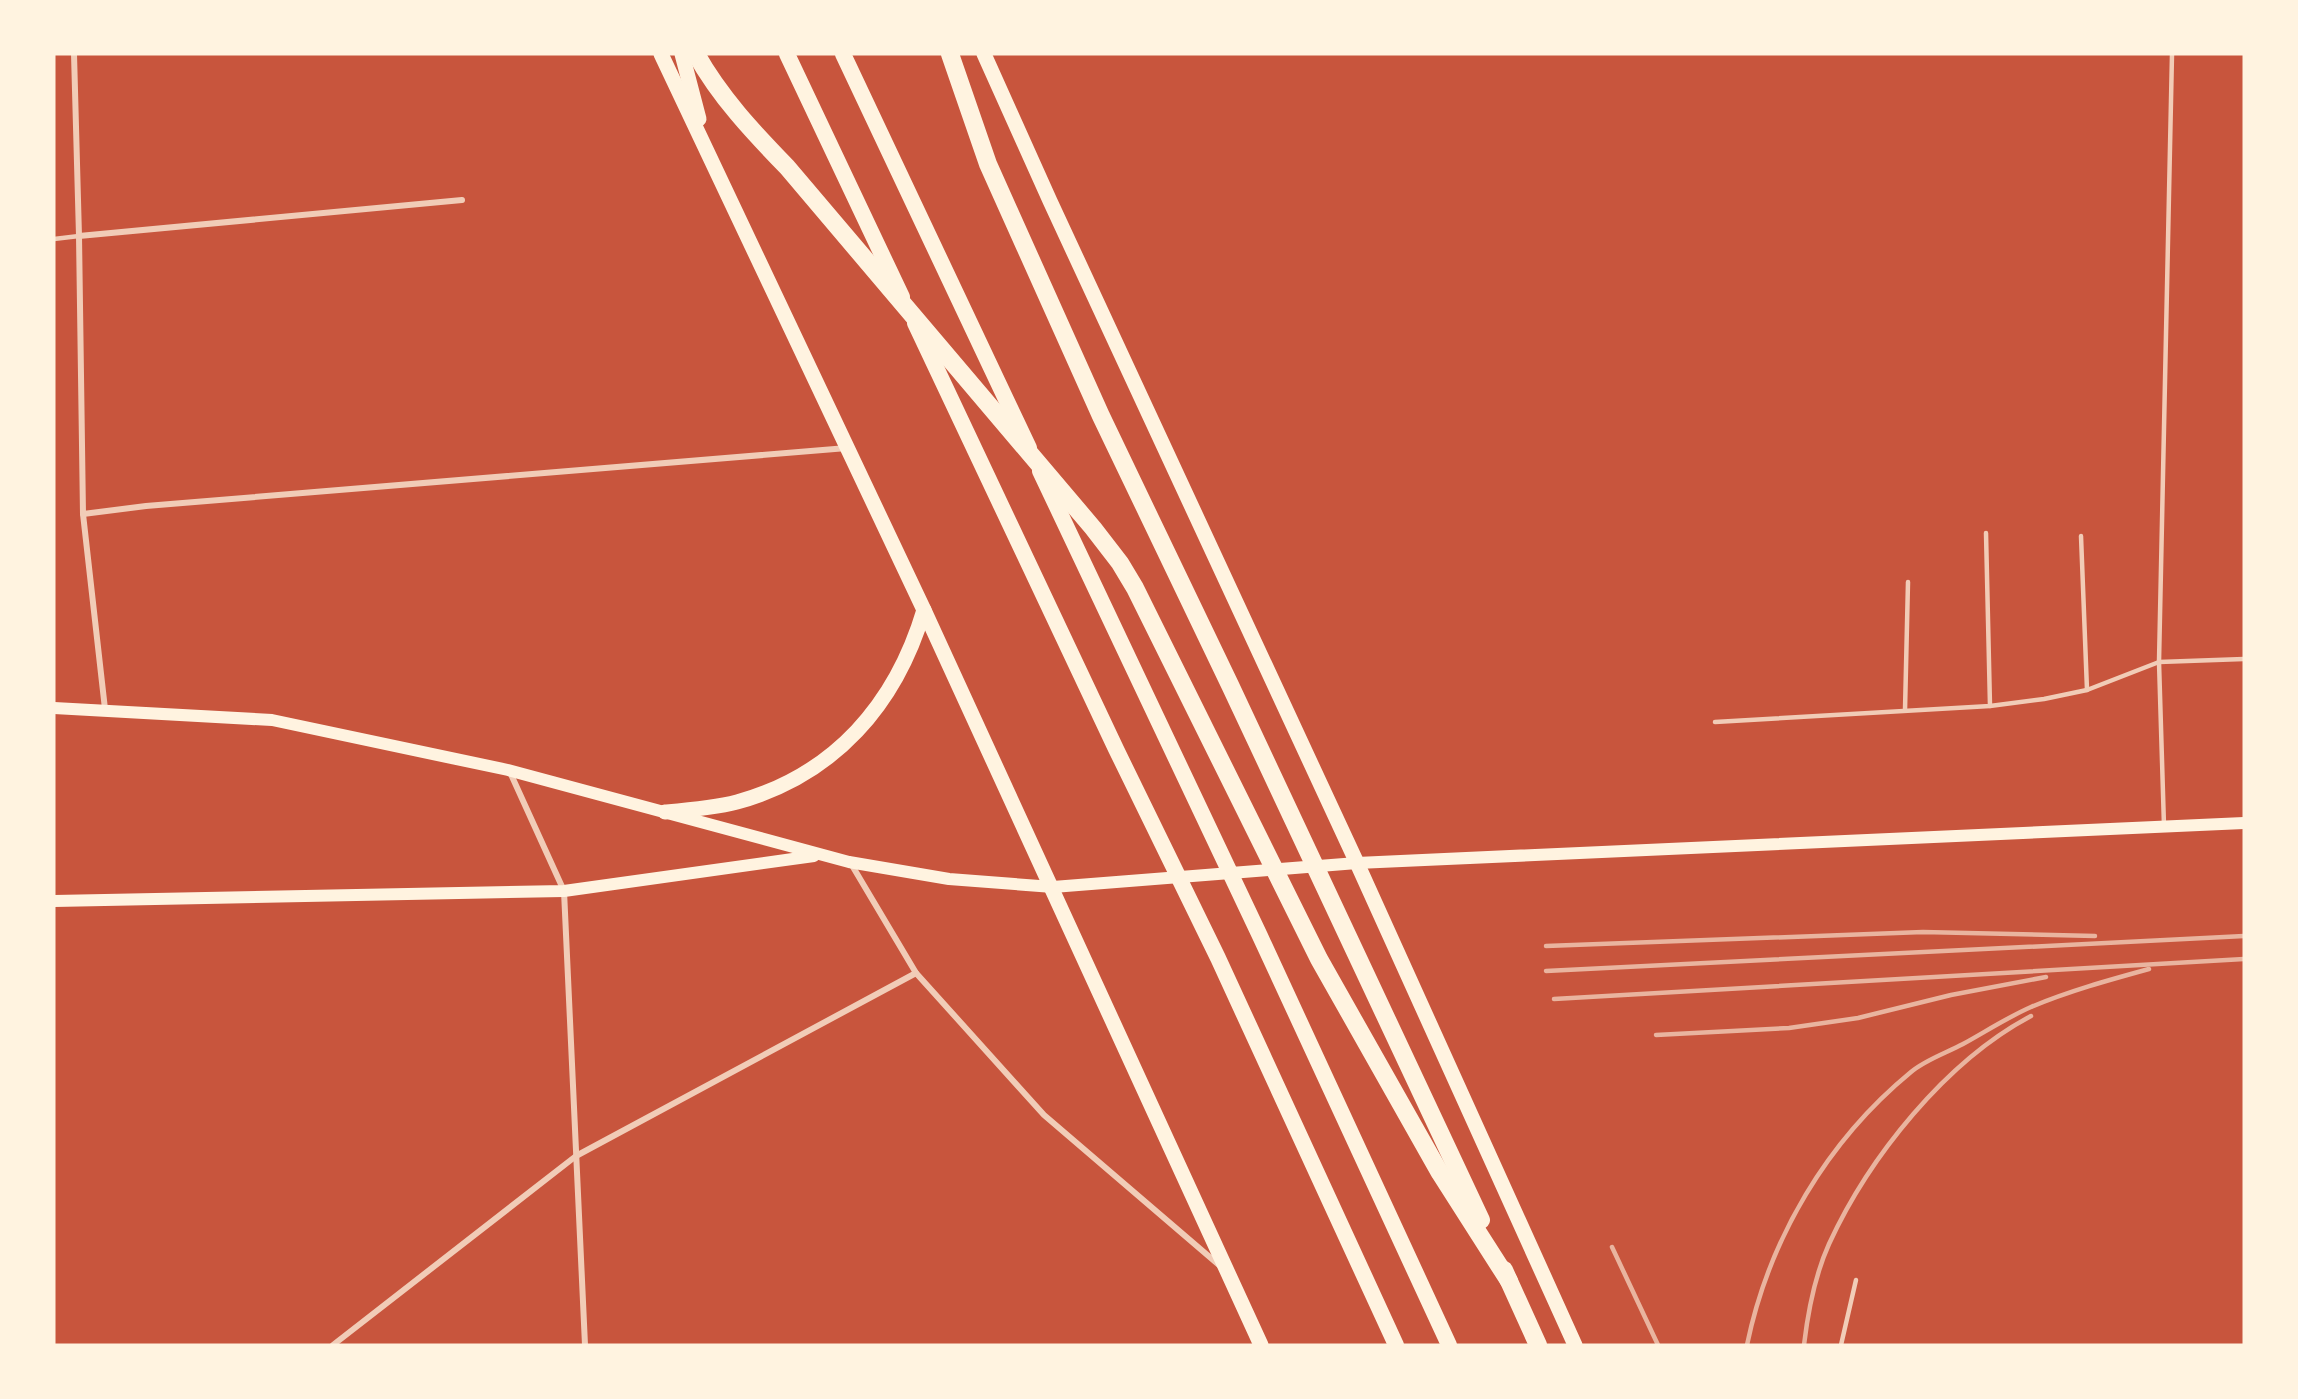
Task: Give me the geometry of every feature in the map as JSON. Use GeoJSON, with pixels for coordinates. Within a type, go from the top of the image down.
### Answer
{"type":"FeatureCollection","features":[{"type":"Feature","properties":{"kind":"highway"},"geometry":{"type":"LineString","coordinates":[[696,54],[719,90],[751,130],[788,167],[1120,563],[1135,588],[1331,980],[1440,1173],[1509,1281]]}},
{"type":"Feature","properties":{"kind":"highway"},"geometry":{"type":"LineString","coordinates":[[787,54],[1116,749],[1218,958],[1396,1345]]}},
{"type":"Feature","properties":{"kind":"highway"},"geometry":{"type":"LineString","coordinates":[[843,54],[1260,936],[1449,1345]]}},
{"type":"Feature","properties":{"kind":"highway"},"geometry":{"type":"LineString","coordinates":[[950,54],[988,164],[1101,416],[1398,1041],[1538,1345]]}},
{"type":"Feature","properties":{"kind":"main road"},"geometry":{"type":"LineString","coordinates":[[661,54],[1053,887],[1261,1345]]}},
{"type":"Feature","properties":{"kind":"main road"},"geometry":{"type":"LineString","coordinates":[[682,54],[708,154]]}},
{"type":"Feature","properties":{"kind":"main road"},"geometry":{"type":"LineString","coordinates":[[984,54],[1357,863],[1575,1345]]}},
{"type":"Feature","properties":{"kind":"main road"},"geometry":{"type":"LineString","coordinates":[[665,812],[701,809],[737,802],[771,790],[804,773],[834,752],[859,729],[894,683],[914,643],[924,610]]}},
{"type":"Feature","properties":{"kind":"main road"},"geometry":{"type":"LineString","coordinates":[[54,708],[105,709],[272,720],[508,770],[849,862],[949,879],[1053,887],[1357,863],[2244,823]]}},
{"type":"Feature","properties":{"kind":"main road"},"geometry":{"type":"LineString","coordinates":[[54,901],[564,891],[821,855]]}},
{"type":"Feature","properties":{"kind":"street"},"geometry":{"type":"LineString","coordinates":[[74,54],[80,236],[83,514],[105,709]]}},
{"type":"Feature","properties":{"kind":"street"},"geometry":{"type":"LineString","coordinates":[[80,236],[462,200]]}},
{"type":"Feature","properties":{"kind":"street"},"geometry":{"type":"LineString","coordinates":[[83,514],[158,505],[848,448]]}},
{"type":"Feature","properties":{"kind":"street"},"geometry":{"type":"LineString","coordinates":[[508,770],[564,891],[585,1345]]}},
{"type":"Feature","properties":{"kind":"street"},"geometry":{"type":"LineString","coordinates":[[849,862],[916,973],[1044,1115],[1227,1272]]}},
{"type":"Feature","properties":{"kind":"street"},"geometry":{"type":"LineString","coordinates":[[333,1345],[576,1156],[916,973]]}},
{"type":"Feature","properties":{"kind":"lane"},"geometry":{"type":"LineString","coordinates":[[2164,826],[2159,662],[2172,54]]}},
{"type":"Feature","properties":{"kind":"lane"},"geometry":{"type":"LineString","coordinates":[[54,239],[80,236]]}},
{"type":"Feature","properties":{"kind":"lane"},"geometry":{"type":"LineString","coordinates":[[1986,533],[1990,706]]}},
{"type":"Feature","properties":{"kind":"lane"},"geometry":{"type":"LineString","coordinates":[[2081,536],[2087,690]]}},
{"type":"Feature","properties":{"kind":"lane"},"geometry":{"type":"LineString","coordinates":[[1905,710],[1908,582]]}},
{"type":"Feature","properties":{"kind":"lane"},"geometry":{"type":"LineString","coordinates":[[1715,722],[1990,706],[2044,699],[2087,690],[2159,662],[2244,659]]}},
{"type":"Feature","properties":{"kind":"lane"},"geometry":{"type":"LineString","coordinates":[[1841,1345],[1856,1280]]}},
{"type":"Feature","properties":{"kind":"railway"},"geometry":{"type":"LineString","coordinates":[[1546,946],[1923,932],[2095,936]]}},
{"type":"Feature","properties":{"kind":"railway"},"geometry":{"type":"LineString","coordinates":[[1546,971],[2244,936]]}},
{"type":"Feature","properties":{"kind":"railway"},"geometry":{"type":"LineString","coordinates":[[1554,999],[2244,959]]}},
{"type":"Feature","properties":{"kind":"railway"},"geometry":{"type":"LineString","coordinates":[[1747,1345],[1770,1267],[1786,1230],[1828,1161],[1881,1099],[1923,1064],[2022,1011],[2074,991],[2149,969]]}},
{"type":"Feature","properties":{"kind":"railway"},"geometry":{"type":"LineString","coordinates":[[1656,1035],[1789,1028],[1858,1018],[1951,995],[2046,977]]}},
{"type":"Feature","properties":{"kind":"railway"},"geometry":{"type":"LineString","coordinates":[[1804,1345],[1813,1293],[1824,1256],[1865,1178],[1888,1145],[1940,1085],[1969,1058],[2031,1016]]}},
{"type":"Feature","properties":{"kind":"railway"},"geometry":{"type":"LineString","coordinates":[[1612,1247],[1658,1345]]}}]}
